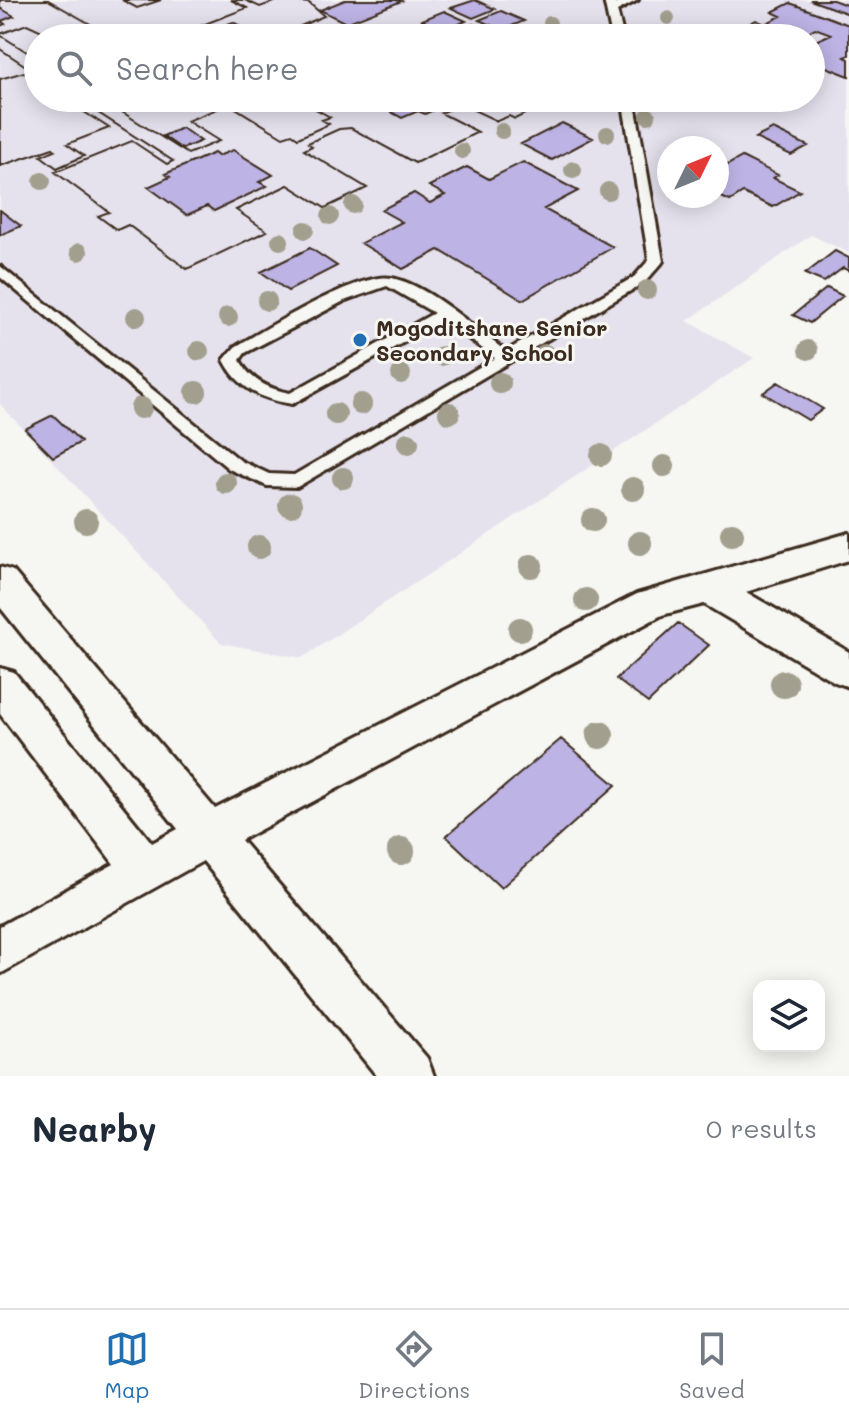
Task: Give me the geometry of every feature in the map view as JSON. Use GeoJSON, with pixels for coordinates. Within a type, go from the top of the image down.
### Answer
{"type":"FeatureCollection","features":[{"type":"Feature","properties":{"kind":"street"},"geometry":{"type":"LineString","coordinates":[[0,951],[208,835],[650,604],[706,587],[797,567],[849,546]]}},
{"type":"Feature","properties":{"kind":"street"},"geometry":{"type":"LineString","coordinates":[[0,581],[409,1076]]}},
{"type":"Feature","properties":{"kind":"street"},"geometry":{"type":"LineString","coordinates":[[706,587],[849,671]]}},
{"type":"Feature","properties":{"kind":"street"},"geometry":{"type":"LineString","coordinates":[[0,684],[146,870]]}},
{"type":"Feature","properties":{"kind":"lane"},"geometry":{"type":"LineString","coordinates":[[615,24],[611,4],[633,0]]}},
{"type":"Feature","properties":{"kind":"lane"},"geometry":{"type":"LineString","coordinates":[[0,270],[235,465],[267,480],[297,481],[639,280],[656,261],[630,112]]}},
{"type":"Feature","properties":{"kind":"lane"},"geometry":{"type":"LineString","coordinates":[[443,314],[292,399],[273,396],[255,388],[238,373],[232,360],[240,350],[372,282],[388,282],[443,314],[507,359]]}},
{"type":"Feature","properties":{"kind":"shaded area","name":"Mogoditshane Senior Secondary School"},"geometry":{"type":"Polygon","coordinates":[[[0,0],[849,0],[849,253],[811,235],[687,321],[754,358],[302,658],[221,643],[0,404],[0,0]]]}},
{"type":"Feature","properties":{"kind":"building"},"geometry":{"type":"Polygon","coordinates":[[[0,0],[48,0],[90,24],[24,24],[0,34],[0,26],[5,24],[1,21],[14,16],[0,8],[0,0]]]}},
{"type":"Feature","properties":{"kind":"building"},"geometry":{"type":"Polygon","coordinates":[[[0,0],[48,0],[90,24],[24,24],[0,34],[0,0]]]}},
{"type":"Feature","properties":{"kind":"building"},"geometry":{"type":"Polygon","coordinates":[[[122,0],[161,0],[137,8],[122,0]]]}},
{"type":"Feature","properties":{"kind":"building"},"geometry":{"type":"Polygon","coordinates":[[[122,0],[161,0],[137,8],[122,0]]]}},
{"type":"Feature","properties":{"kind":"building"},"geometry":{"type":"Polygon","coordinates":[[[231,0],[245,0],[260,7],[279,0],[309,3],[324,16],[305,24],[205,24],[247,8],[231,0]]]}},
{"type":"Feature","properties":{"kind":"building"},"geometry":{"type":"Polygon","coordinates":[[[231,0],[245,0],[260,7],[279,0],[309,3],[324,16],[305,24],[205,24],[247,8],[231,0]]]}},
{"type":"Feature","properties":{"kind":"building"},"geometry":{"type":"Polygon","coordinates":[[[345,0],[402,1],[346,23],[320,10],[345,0]]]}},
{"type":"Feature","properties":{"kind":"building"},"geometry":{"type":"Polygon","coordinates":[[[475,0],[495,9],[473,18],[451,8],[475,0]]]}},
{"type":"Feature","properties":{"kind":"building"},"geometry":{"type":"Polygon","coordinates":[[[810,0],[833,0],[849,6],[849,14],[810,0]]]}},
{"type":"Feature","properties":{"kind":"building"},"geometry":{"type":"Polygon","coordinates":[[[790,3],[849,25],[849,55],[845,57],[849,59],[849,76],[825,67],[825,37],[831,34],[825,32],[825,24],[765,24],[781,16],[772,12],[790,3]]]}},
{"type":"Feature","properties":{"kind":"building"},"geometry":{"type":"Polygon","coordinates":[[[444,11],[466,21],[459,24],[430,24],[422,20],[444,11]]]}},
{"type":"Feature","properties":{"kind":"building"},"geometry":{"type":"Polygon","coordinates":[[[501,11],[524,21],[488,24],[479,20],[501,11]]]}},
{"type":"Feature","properties":{"kind":"building"},"geometry":{"type":"Polygon","coordinates":[[[0,35],[24,50],[24,65],[0,49],[0,35]]]}},
{"type":"Feature","properties":{"kind":"building"},"geometry":{"type":"Polygon","coordinates":[[[0,35],[24,50],[24,65],[0,49],[0,35]]]}},
{"type":"Feature","properties":{"kind":"building"},"geometry":{"type":"Polygon","coordinates":[[[24,72],[24,112],[84,112],[109,128],[67,144],[84,156],[57,168],[41,156],[55,150],[53,148],[0,166],[0,79],[24,72]]]}},
{"type":"Feature","properties":{"kind":"building"},"geometry":{"type":"Polygon","coordinates":[[[24,72],[24,112],[84,112],[109,128],[67,144],[84,156],[57,168],[41,156],[55,150],[53,148],[0,166],[0,79],[24,72]]]}},
{"type":"Feature","properties":{"kind":"building"},"geometry":{"type":"Polygon","coordinates":[[[97,112],[122,112],[188,154],[219,141],[187,121],[209,112],[242,112],[283,137],[292,134],[298,138],[329,124],[322,120],[330,117],[321,112],[391,112],[402,118],[416,112],[443,112],[441,113],[478,132],[415,163],[351,128],[339,129],[308,143],[312,146],[304,150],[367,188],[325,208],[288,185],[236,210],[267,231],[187,269],[128,225],[117,230],[98,216],[109,212],[55,172],[132,141],[167,164],[173,161],[97,112]],[[233,150],[218,156],[214,153],[165,174],[170,177],[148,187],[187,215],[207,206],[214,211],[267,186],[259,182],[273,175],[233,150]]]}},
{"type":"Feature","properties":{"kind":"building"},"geometry":{"type":"Polygon","coordinates":[[[97,112],[122,112],[188,154],[219,141],[187,121],[209,112],[242,112],[283,137],[292,134],[298,138],[329,124],[322,120],[330,117],[321,112],[443,112],[441,113],[478,132],[415,163],[351,128],[339,129],[308,143],[312,146],[304,150],[367,188],[325,208],[288,185],[236,210],[267,231],[187,269],[128,225],[117,230],[98,216],[109,212],[55,172],[132,141],[167,164],[173,161],[97,112]]]}},
{"type":"Feature","properties":{"kind":"building"},"geometry":{"type":"Polygon","coordinates":[[[478,112],[529,112],[515,119],[509,116],[497,121],[478,112]]]}},
{"type":"Feature","properties":{"kind":"building"},"geometry":{"type":"Polygon","coordinates":[[[478,112],[529,112],[515,119],[509,116],[497,121],[478,112]]]}},
{"type":"Feature","properties":{"kind":"building"},"geometry":{"type":"Polygon","coordinates":[[[562,123],[593,138],[552,160],[521,144],[562,123]]]}},
{"type":"Feature","properties":{"kind":"building"},"geometry":{"type":"Polygon","coordinates":[[[182,128],[201,141],[182,149],[163,136],[182,128]]]}},
{"type":"Feature","properties":{"kind":"building"},"geometry":{"type":"Polygon","coordinates":[[[773,129],[808,146],[791,155],[755,138],[773,129]]]}},
{"type":"Feature","properties":{"kind":"building"},"geometry":{"type":"Polygon","coordinates":[[[742,157],[778,175],[773,178],[800,191],[773,207],[743,193],[730,201],[729,164],[742,157]]]}},
{"type":"Feature","properties":{"kind":"building"},"geometry":{"type":"Polygon","coordinates":[[[523,162],[578,191],[544,209],[613,247],[522,300],[439,250],[403,269],[361,243],[402,222],[381,210],[414,193],[430,203],[445,195],[429,186],[467,167],[489,179],[523,162]]]}},
{"type":"Feature","properties":{"kind":"building"},"geometry":{"type":"Polygon","coordinates":[[[0,210],[21,226],[0,235],[0,210]]]}},
{"type":"Feature","properties":{"kind":"building"},"geometry":{"type":"Polygon","coordinates":[[[310,248],[337,266],[288,291],[261,272],[310,248]]]}},
{"type":"Feature","properties":{"kind":"building"},"geometry":{"type":"Polygon","coordinates":[[[835,251],[849,258],[849,271],[843,268],[824,282],[805,274],[835,251]]]}},
{"type":"Feature","properties":{"kind":"building"},"geometry":{"type":"Polygon","coordinates":[[[827,288],[843,296],[810,323],[793,315],[827,288]]]}},
{"type":"Feature","properties":{"kind":"building"},"geometry":{"type":"Polygon","coordinates":[[[778,382],[823,409],[808,420],[763,393],[778,382]]]}},
{"type":"Feature","properties":{"kind":"building"},"geometry":{"type":"Polygon","coordinates":[[[53,415],[81,442],[53,457],[25,429],[53,415]]]}},
{"type":"Feature","properties":{"kind":"building"},"geometry":{"type":"Polygon","coordinates":[[[678,623],[709,645],[648,703],[616,679],[678,623]]]}},
{"type":"Feature","properties":{"kind":"building"},"geometry":{"type":"Polygon","coordinates":[[[561,739],[616,785],[501,888],[446,836],[561,739]]]}},
{"type":"Feature","properties":{"kind":"place","name":"Mogoditshane Senior Secondary School"},"geometry":{"type":"Point","coordinates":[360,340]}}]}
